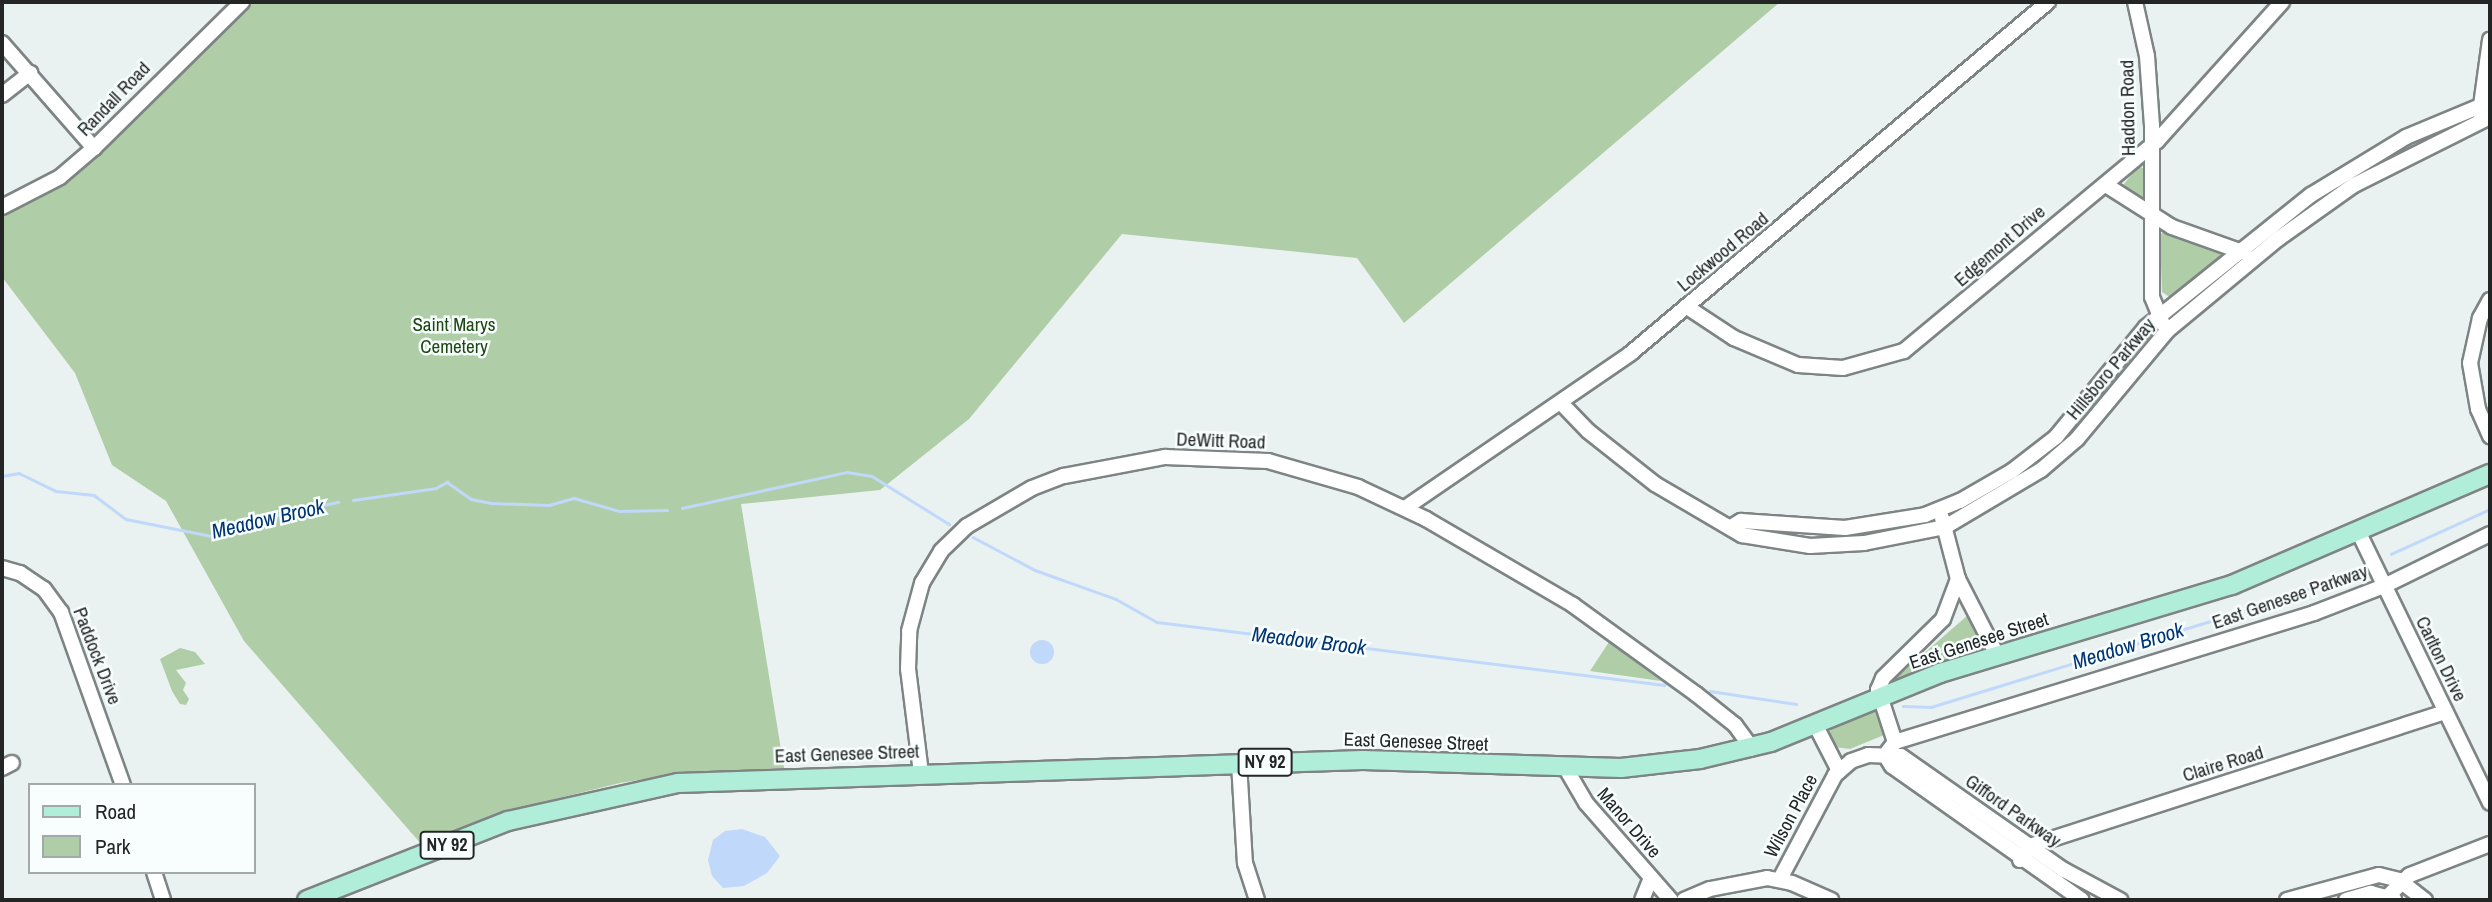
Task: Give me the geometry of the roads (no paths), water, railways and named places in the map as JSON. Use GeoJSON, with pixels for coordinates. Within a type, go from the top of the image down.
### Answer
{"type":"FeatureCollection","features":[{"type":"Feature","properties":{"kind":"main road","name":"East Genesee Street"},"geometry":{"type":"LineString","coordinates":[[307,900],[328,897],[508,821],[622,792],[678,783],[1239,762],[1363,760],[1565,767],[1655,766],[1752,748],[1878,697],[1997,655],[2232,585],[2490,474]]}},
{"type":"Feature","properties":{"kind":"street","name":"Randall Road"},"geometry":{"type":"LineString","coordinates":[[2,207],[60,177],[94,148],[242,2]]}},
{"type":"Feature","properties":{"kind":"street","name":"Lockwood Road"},"geometry":{"type":"LineString","coordinates":[[1405,509],[1562,404],[1687,307],[2048,2]]}},
{"type":"Feature","properties":{"kind":"street","name":"Haddon Road"},"geometry":{"type":"LineString","coordinates":[[2134,2],[2147,56],[2152,297],[2167,331]]}},
{"type":"Feature","properties":{"kind":"street","name":"Edgemont Drive"},"geometry":{"type":"LineString","coordinates":[[1687,307],[1734,338],[1780,359],[1828,369],[1873,362],[1913,346],[2004,265],[2150,148],[2283,2]]}},
{"type":"Feature","properties":{"kind":"street"},"geometry":{"type":"LineString","coordinates":[[2485,111],[2490,40]]}},
{"type":"Feature","properties":{"kind":"street"},"geometry":{"type":"LineString","coordinates":[[2,43],[94,148]]}},
{"type":"Feature","properties":{"kind":"street"},"geometry":{"type":"LineString","coordinates":[[2,96],[30,73]]}},
{"type":"Feature","properties":{"kind":"street","name":"Hillsboro Parkway"},"geometry":{"type":"LineString","coordinates":[[1731,527],[1741,522],[1845,528],[1940,510],[2012,471],[2056,438],[2124,352],[2159,317],[2239,251],[2362,162],[2406,137],[2485,111]]}},
{"type":"Feature","properties":{"kind":"street","name":"Hillsboro Parkway"},"geometry":{"type":"LineString","coordinates":[[1562,404],[1588,431],[1655,484],[1742,535],[1810,546],[1864,543],[1945,527],[2022,483],[2077,439],[2167,331],[2256,257],[2354,185],[2485,111]]}},
{"type":"Feature","properties":{"kind":"street"},"geometry":{"type":"LineString","coordinates":[[2106,185],[2150,214],[2256,257]]}},
{"type":"Feature","properties":{"kind":"street"},"geometry":{"type":"LineString","coordinates":[[2490,300],[2480,318],[2470,363],[2479,409],[2490,436]]}},
{"type":"Feature","properties":{"kind":"street","name":"DeWitt Road"},"geometry":{"type":"LineString","coordinates":[[921,772],[908,669],[909,631],[917,597],[949,542],[1004,502],[1064,476],[1111,466],[1216,456],[1268,461],[1326,476],[1405,509],[1573,605],[1735,725],[1752,748]]}},
{"type":"Feature","properties":{"kind":"street"},"geometry":{"type":"LineString","coordinates":[[1940,510],[1958,579],[1997,655]]}},
{"type":"Feature","properties":{"kind":"street","name":"Carlton Drive"},"geometry":{"type":"LineString","coordinates":[[2358,531],[2490,803]]}},
{"type":"Feature","properties":{"kind":"street","name":"East Genesee Parkway"},"geometry":{"type":"LineString","coordinates":[[1895,742],[2314,612],[2384,586],[2490,534]]}},
{"type":"Feature","properties":{"kind":"street","name":"Paddock Drive"},"geometry":{"type":"LineString","coordinates":[[2,568],[20,573],[44,589],[61,612],[122,783]]}},
{"type":"Feature","properties":{"kind":"street"},"geometry":{"type":"LineString","coordinates":[[1815,724],[1839,771],[1852,761],[1885,755],[1895,742],[1878,697],[1883,678],[1949,611],[1958,579]]}},
{"type":"Feature","properties":{"kind":"street","name":"Claire Road"},"geometry":{"type":"LineString","coordinates":[[2030,846],[2444,712]]}},
{"type":"Feature","properties":{"kind":"street","name":"Gifford Parkway"},"geometry":{"type":"LineString","coordinates":[[1885,755],[1901,756],[2030,846],[2120,900]]}},
{"type":"Feature","properties":{"kind":"street","name":"Gifford Parkway"},"geometry":{"type":"LineString","coordinates":[[1885,755],[1892,766],[2020,860],[2082,900]]}},
{"type":"Feature","properties":{"kind":"street"},"geometry":{"type":"LineString","coordinates":[[1239,762],[1244,863],[1257,900]]}},
{"type":"Feature","properties":{"kind":"street","name":"Manor Drive"},"geometry":{"type":"LineString","coordinates":[[1565,767],[1576,790],[1671,900]]}},
{"type":"Feature","properties":{"kind":"street","name":"Wilson Place"},"geometry":{"type":"LineString","coordinates":[[1780,879],[1839,771]]}},
{"type":"Feature","properties":{"kind":"street"},"geometry":{"type":"LineString","coordinates":[[2346,900],[2371,892],[2392,898],[2399,880],[2490,845]]}},
{"type":"Feature","properties":{"kind":"street"},"geometry":{"type":"LineString","coordinates":[[2020,860],[2030,846]]}},
{"type":"Feature","properties":{"kind":"street"},"geometry":{"type":"LineString","coordinates":[[154,874],[163,900]]}},
{"type":"Feature","properties":{"kind":"street"},"geometry":{"type":"LineString","coordinates":[[2287,900],[2379,875],[2399,880],[2425,900]]}},
{"type":"Feature","properties":{"kind":"street"},"geometry":{"type":"LineString","coordinates":[[1642,900],[1651,878]]}},
{"type":"Feature","properties":{"kind":"street"},"geometry":{"type":"LineString","coordinates":[[1684,900],[1710,889],[1780,879],[1831,900]]}},
{"type":"Feature","properties":{"kind":"water"},"geometry":{"type":"Polygon","coordinates":[[[1042,640],[1053,647],[1054,652],[1047,663],[1042,664],[1031,657],[1030,652],[1037,641],[1042,640]]]}},
{"type":"Feature","properties":{"kind":"water"},"geometry":{"type":"Polygon","coordinates":[[[742,829],[765,837],[780,856],[767,873],[744,886],[723,888],[712,876],[708,860],[713,840],[725,831],[742,829]]]}},
{"type":"Feature","properties":{"kind":"waterway","name":"Meadow Brook"},"geometry":{"type":"LineString","coordinates":[[682,508],[847,472],[872,476],[949,524]]}},
{"type":"Feature","properties":{"kind":"waterway","name":"Meadow Brook"},"geometry":{"type":"LineString","coordinates":[[2,476],[19,473],[56,491],[94,495],[126,519],[212,536],[253,520],[338,502]]}},
{"type":"Feature","properties":{"kind":"waterway","name":"Meadow Brook"},"geometry":{"type":"LineString","coordinates":[[353,500],[436,488],[447,482],[471,499],[491,503],[549,505],[574,498],[619,511],[667,510]]}},
{"type":"Feature","properties":{"kind":"waterway","name":"Meadow Brook"},"geometry":{"type":"LineString","coordinates":[[2391,554],[2490,509]]}},
{"type":"Feature","properties":{"kind":"waterway","name":"Meadow Brook"},"geometry":{"type":"LineString","coordinates":[[973,537],[1035,570],[1116,599],[1157,622],[1664,685]]}},
{"type":"Feature","properties":{"kind":"waterway","name":"Meadow Brook"},"geometry":{"type":"LineString","coordinates":[[1903,706],[1931,707],[2275,601],[2351,573]]}},
{"type":"Feature","properties":{"kind":"waterway","name":"Meadow Brook"},"geometry":{"type":"LineString","coordinates":[[1710,691],[1796,704]]}},
{"type":"Feature","properties":{"kind":"park label","name":"Saint Marys Cemetery"},"geometry":{"type":"Point","coordinates":[454,336]}}]}
